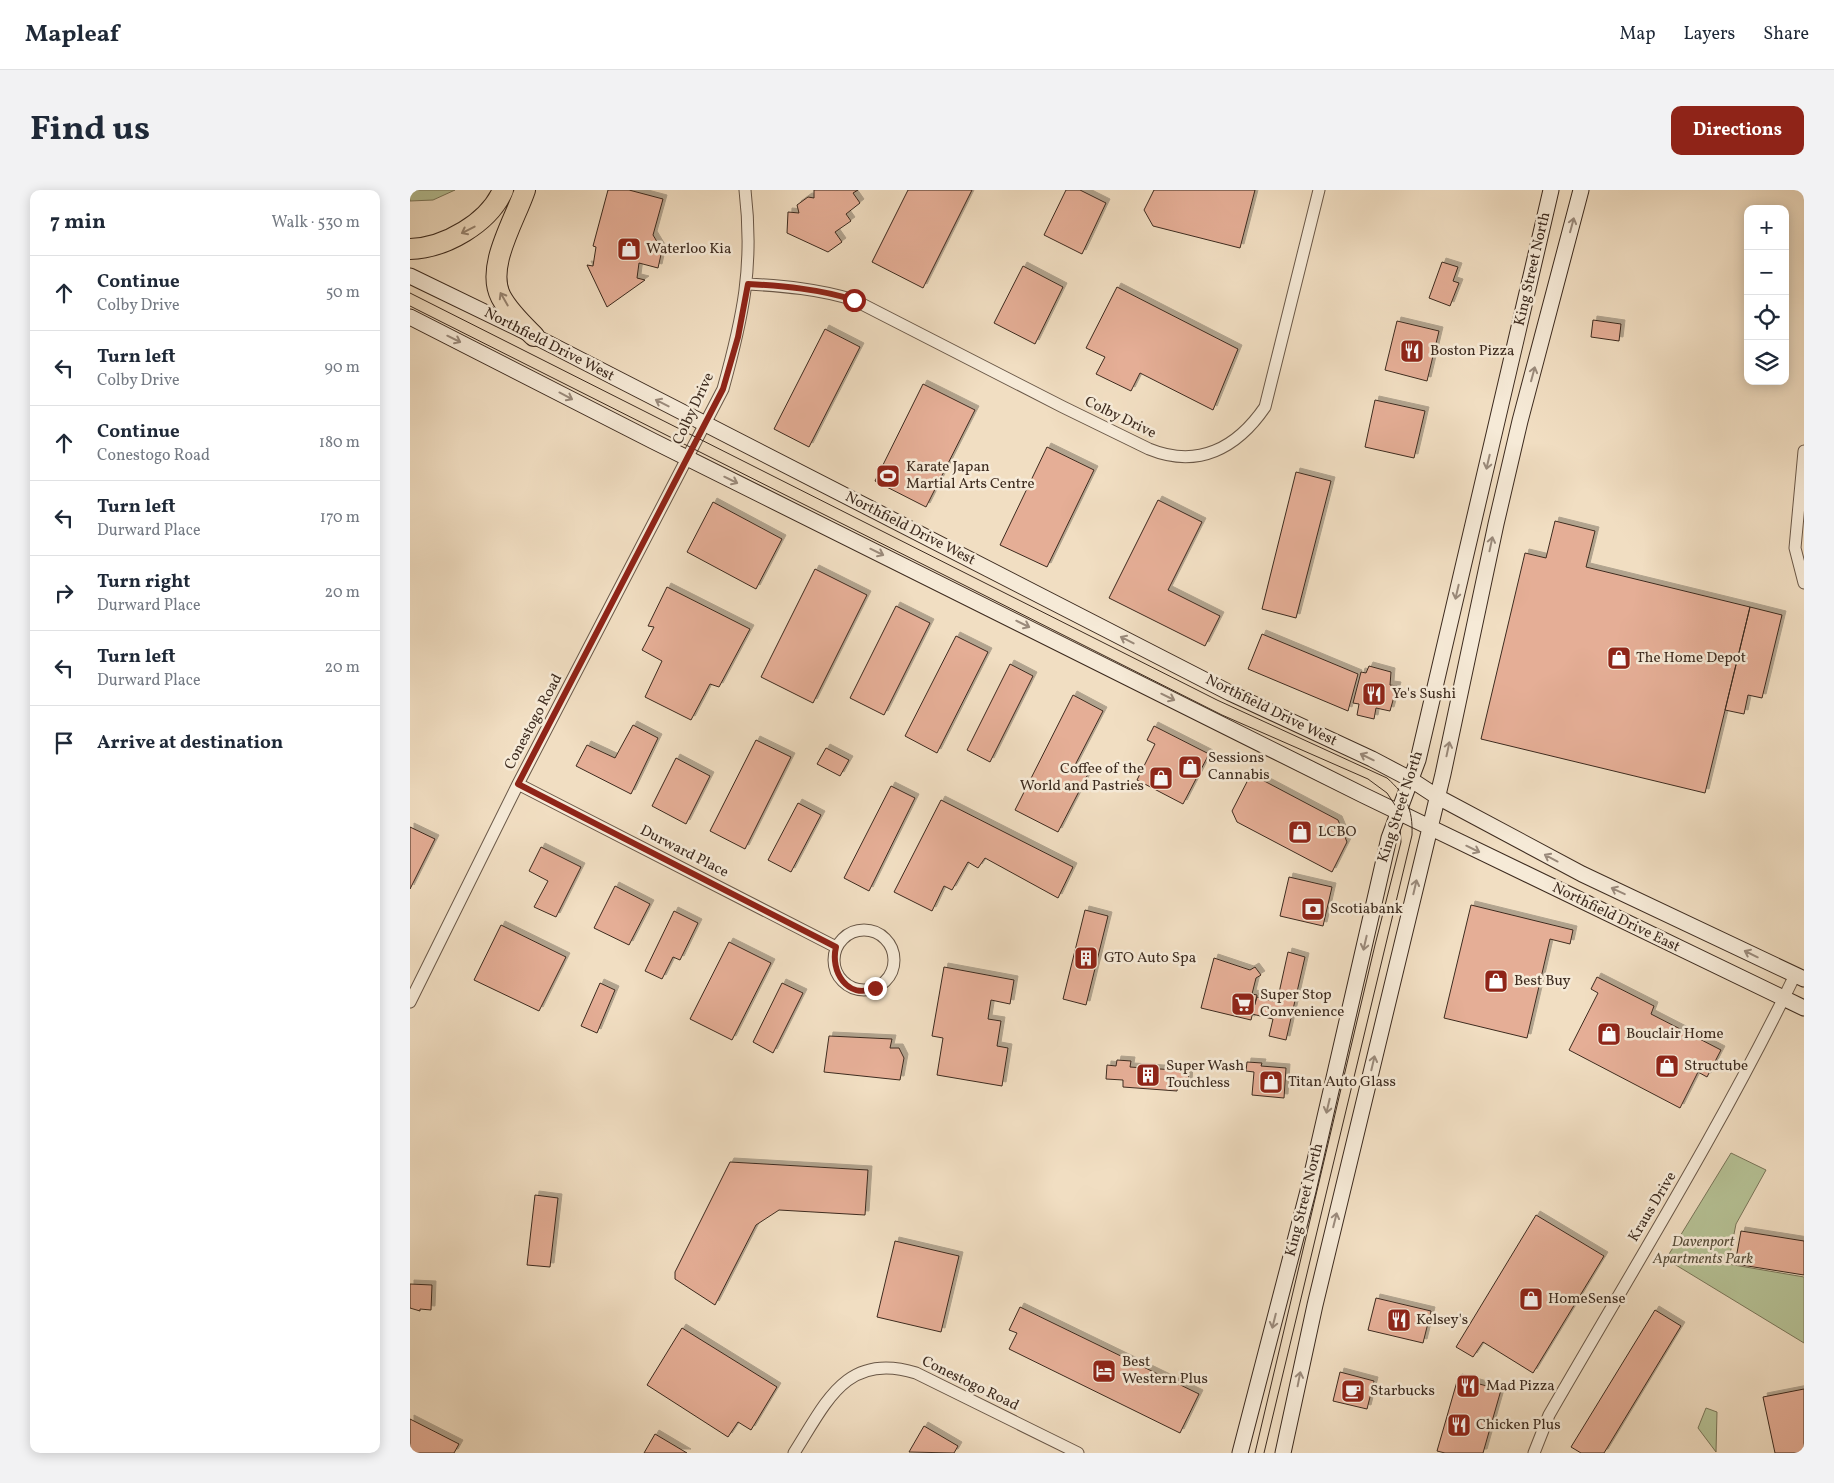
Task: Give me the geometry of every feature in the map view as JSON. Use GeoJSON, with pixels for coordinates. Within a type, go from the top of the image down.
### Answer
{"type":"FeatureCollection","features":[{"type":"Feature","properties":{"kind":"highway"},"geometry":{"type":"LineString","coordinates":[[410,249],[448,240],[476,225],[503,190]]}},
{"type":"Feature","properties":{"kind":"highway"},"geometry":{"type":"LineString","coordinates":[[525,190],[517,215],[499,252],[496,273],[500,297],[534,336]]}},
{"type":"Feature","properties":{"kind":"main road","name":"King Street North"},"geometry":{"type":"LineString","coordinates":[[1240,1453],[1308,1191],[1389,838],[1418,760],[1551,190]]}},
{"type":"Feature","properties":{"kind":"main road","name":"King Street North"},"geometry":{"type":"LineString","coordinates":[[1283,1453],[1312,1314],[1436,796],[1443,774],[1518,430],[1581,190]]}},
{"type":"Feature","properties":{"kind":"main road","name":"Northfield Drive West"},"geometry":{"type":"LineString","coordinates":[[410,276],[534,336],[1222,688],[1410,779],[1436,796]]}},
{"type":"Feature","properties":{"kind":"main road"},"geometry":{"type":"LineString","coordinates":[[410,317],[688,458],[1399,811]]}},
{"type":"Feature","properties":{"kind":"main road","name":"Northfield Drive East"},"geometry":{"type":"LineString","coordinates":[[1436,796],[1582,874],[1800,977]]}},
{"type":"Feature","properties":{"kind":"main road","name":"Northfield Drive East"},"geometry":{"type":"LineString","coordinates":[[1399,811],[1804,1008]]}},
{"type":"Feature","properties":{"kind":"street","name":"Colby Drive"},"geometry":{"type":"LineString","coordinates":[[688,458],[723,389],[738,337],[748,284],[750,229],[745,190]]}},
{"type":"Feature","properties":{"kind":"street","name":"Colby Drive"},"geometry":{"type":"LineString","coordinates":[[748,284],[805,288],[829,292],[854,300],[1149,449],[1163,455],[1196,458],[1220,449],[1237,439],[1254,424],[1265,407],[1319,190]]}},
{"type":"Feature","properties":{"kind":"street"},"geometry":{"type":"LineString","coordinates":[[1804,452],[1795,548],[1804,583]]}},
{"type":"Feature","properties":{"kind":"street","name":"Conestogo Road"},"geometry":{"type":"LineString","coordinates":[[410,1002],[518,784],[688,458]]}},
{"type":"Feature","properties":{"kind":"street","name":"Durward Place"},"geometry":{"type":"LineString","coordinates":[[518,784],[836,947]]}},
{"type":"Feature","properties":{"kind":"street"},"geometry":{"type":"LineString","coordinates":[[863,930],[879,934],[891,946],[894,957],[894,968],[889,979],[880,986],[870,990],[859,991],[848,987],[834,969],[833,958],[836,947],[843,938],[852,932],[863,930]]}},
{"type":"Feature","properties":{"kind":"street","name":"Kraus Drive"},"geometry":{"type":"LineString","coordinates":[[1534,1453],[1549,1414],[1689,1175],[1784,998],[1800,977]]}},
{"type":"Feature","properties":{"kind":"street","name":"Conestogo Road"},"geometry":{"type":"LineString","coordinates":[[794,1453],[839,1385],[860,1371],[880,1366],[898,1367],[916,1372],[1078,1453]]}},
{"type":"Feature","properties":{"kind":"green space"},"geometry":{"type":"Polygon","coordinates":[[[410,190],[455,190],[433,200],[410,201],[410,190]]]}},
{"type":"Feature","properties":{"kind":"green space","name":"Davenport Apartments Park"},"geometry":{"type":"Polygon","coordinates":[[[1731,1153],[1766,1170],[1736,1224],[1728,1264],[1804,1277],[1804,1343],[1666,1259],[1731,1153]]]}},
{"type":"Feature","properties":{"kind":"green space"},"geometry":{"type":"Polygon","coordinates":[[[1706,1408],[1717,1412],[1716,1452],[1698,1428],[1706,1408]]]}},
{"type":"Feature","properties":{"kind":"building","name":"Waterloo Kia"},"geometry":{"type":"Polygon","coordinates":[[[608,190],[629,190],[663,199],[653,235],[662,250],[658,268],[639,263],[637,278],[645,280],[607,307],[587,265],[593,266],[596,247],[593,246],[608,190]]]}},
{"type":"Feature","properties":{"kind":"building"},"geometry":{"type":"Polygon","coordinates":[[[814,190],[858,190],[853,193],[860,203],[846,214],[851,221],[835,232],[842,242],[828,252],[787,233],[788,212],[799,213],[797,205],[808,197],[814,198],[814,190]]]}},
{"type":"Feature","properties":{"kind":"building"},"geometry":{"type":"Polygon","coordinates":[[[908,190],[972,190],[923,288],[872,262],[908,190]]]}},
{"type":"Feature","properties":{"kind":"building"},"geometry":{"type":"Polygon","coordinates":[[[1066,190],[1080,190],[1106,203],[1082,254],[1044,235],[1066,190]]]}},
{"type":"Feature","properties":{"kind":"building"},"geometry":{"type":"Polygon","coordinates":[[[1154,190],[1255,190],[1240,248],[1153,226],[1144,210],[1154,190]]]}},
{"type":"Feature","properties":{"kind":"building"},"geometry":{"type":"Polygon","coordinates":[[[1442,262],[1458,267],[1453,281],[1459,283],[1450,306],[1429,298],[1442,262]]]}},
{"type":"Feature","properties":{"kind":"building"},"geometry":{"type":"Polygon","coordinates":[[[1023,266],[1063,287],[1035,344],[994,323],[1023,266]]]}},
{"type":"Feature","properties":{"kind":"building"},"geometry":{"type":"Polygon","coordinates":[[[1117,287],[1238,349],[1213,410],[1140,373],[1131,391],[1096,374],[1105,357],[1086,348],[1117,287]]]}},
{"type":"Feature","properties":{"kind":"building"},"geometry":{"type":"Polygon","coordinates":[[[1593,320],[1621,324],[1619,341],[1591,337],[1593,320]]]}},
{"type":"Feature","properties":{"kind":"building","name":"Boston Pizza"},"geometry":{"type":"Polygon","coordinates":[[[1397,321],[1439,331],[1427,381],[1385,370],[1397,321]]]}},
{"type":"Feature","properties":{"kind":"building"},"geometry":{"type":"Polygon","coordinates":[[[825,329],[860,347],[809,447],[774,429],[825,329]]]}},
{"type":"Feature","properties":{"kind":"building"},"geometry":{"type":"Polygon","coordinates":[[[923,384],[975,410],[926,507],[875,481],[923,384]]]}},
{"type":"Feature","properties":{"kind":"building"},"geometry":{"type":"Polygon","coordinates":[[[1375,400],[1425,411],[1414,458],[1365,447],[1375,400]]]}},
{"type":"Feature","properties":{"kind":"building"},"geometry":{"type":"Polygon","coordinates":[[[1047,447],[1094,470],[1047,567],[1000,545],[1047,447]]]}},
{"type":"Feature","properties":{"kind":"building"},"geometry":{"type":"Polygon","coordinates":[[[1296,472],[1331,481],[1296,618],[1262,609],[1296,472]]]}},
{"type":"Feature","properties":{"kind":"building"},"geometry":{"type":"Polygon","coordinates":[[[1158,500],[1202,522],[1168,590],[1220,616],[1205,646],[1109,598],[1158,500]]]}},
{"type":"Feature","properties":{"kind":"building"},"geometry":{"type":"Polygon","coordinates":[[[713,502],[782,539],[756,589],[687,552],[713,502]]]}},
{"type":"Feature","properties":{"kind":"building","name":"The Home Depot"},"geometry":{"type":"Polygon","coordinates":[[[1555,521],[1595,531],[1586,567],[1750,607],[1705,793],[1481,739],[1525,553],[1546,558],[1555,521]]]}},
{"type":"Feature","properties":{"kind":"building"},"geometry":{"type":"Polygon","coordinates":[[[815,569],[867,595],[813,703],[761,677],[815,569]]]}},
{"type":"Feature","properties":{"kind":"building"},"geometry":{"type":"Polygon","coordinates":[[[667,587],[750,629],[719,687],[710,684],[691,720],[645,697],[662,661],[642,650],[654,627],[648,626],[667,587]]]}},
{"type":"Feature","properties":{"kind":"building"},"geometry":{"type":"Polygon","coordinates":[[[896,606],[930,623],[884,715],[850,698],[896,606]]]}},
{"type":"Feature","properties":{"kind":"building"},"geometry":{"type":"Polygon","coordinates":[[[1750,607],[1782,615],[1762,698],[1748,695],[1744,714],[1725,710],[1750,607]]]}},
{"type":"Feature","properties":{"kind":"building"},"geometry":{"type":"Polygon","coordinates":[[[1262,634],[1358,674],[1348,711],[1248,669],[1262,634]]]}},
{"type":"Feature","properties":{"kind":"building"},"geometry":{"type":"Polygon","coordinates":[[[956,636],[988,652],[937,753],[905,736],[956,636]]]}},
{"type":"Feature","properties":{"kind":"building"},"geometry":{"type":"Polygon","coordinates":[[[1010,664],[1033,676],[990,762],[967,750],[1010,664]]]}},
{"type":"Feature","properties":{"kind":"building","name":"Ye's Sushi"},"geometry":{"type":"Polygon","coordinates":[[[1369,666],[1391,672],[1390,685],[1397,686],[1390,711],[1376,708],[1374,719],[1357,715],[1359,704],[1353,703],[1361,672],[1366,673],[1369,666]]]}},
{"type":"Feature","properties":{"kind":"building"},"geometry":{"type":"Polygon","coordinates":[[[1073,695],[1103,711],[1074,767],[1088,774],[1058,832],[1015,810],[1073,695]]]}},
{"type":"Feature","properties":{"kind":"building"},"geometry":{"type":"Polygon","coordinates":[[[633,725],[658,738],[631,794],[576,766],[587,745],[615,758],[633,725]]]}},
{"type":"Feature","properties":{"kind":"building"},"geometry":{"type":"Polygon","coordinates":[[[1154,726],[1209,754],[1183,804],[1137,780],[1155,744],[1147,740],[1154,726]]]}},
{"type":"Feature","properties":{"kind":"building"},"geometry":{"type":"Polygon","coordinates":[[[756,740],[791,757],[745,849],[710,831],[756,740]]]}},
{"type":"Feature","properties":{"kind":"building"},"geometry":{"type":"Polygon","coordinates":[[[826,748],[849,760],[840,776],[817,764],[826,748]]]}},
{"type":"Feature","properties":{"kind":"building"},"geometry":{"type":"Polygon","coordinates":[[[676,758],[710,776],[686,824],[652,806],[676,758]]]}},
{"type":"Feature","properties":{"kind":"building","name":"LCBO"},"geometry":{"type":"Polygon","coordinates":[[[1251,774],[1338,820],[1347,842],[1332,872],[1237,822],[1232,811],[1251,774]]]}},
{"type":"Feature","properties":{"kind":"building"},"geometry":{"type":"Polygon","coordinates":[[[891,786],[915,798],[869,891],[844,878],[891,786]]]}},
{"type":"Feature","properties":{"kind":"building"},"geometry":{"type":"Polygon","coordinates":[[[941,800],[1073,867],[1058,898],[985,858],[978,868],[968,862],[952,890],[944,886],[932,911],[894,892],[941,800]]]}},
{"type":"Feature","properties":{"kind":"building"},"geometry":{"type":"Polygon","coordinates":[[[798,803],[821,815],[791,872],[768,860],[798,803]]]}},
{"type":"Feature","properties":{"kind":"building"},"geometry":{"type":"Polygon","coordinates":[[[410,827],[435,839],[410,889],[410,827]]]}},
{"type":"Feature","properties":{"kind":"building"},"geometry":{"type":"Polygon","coordinates":[[[541,847],[581,867],[556,917],[534,907],[548,881],[529,871],[541,847]]]}},
{"type":"Feature","properties":{"kind":"building"},"geometry":{"type":"Polygon","coordinates":[[[1289,877],[1332,887],[1323,926],[1280,916],[1289,877]]]}},
{"type":"Feature","properties":{"kind":"building"},"geometry":{"type":"Polygon","coordinates":[[[615,886],[650,904],[629,945],[594,928],[615,886]]]}},
{"type":"Feature","properties":{"kind":"building","name":"Best Buy"},"geometry":{"type":"Polygon","coordinates":[[[1471,905],[1573,930],[1570,944],[1550,939],[1527,1038],[1444,1018],[1471,905]]]}},
{"type":"Feature","properties":{"kind":"building","name":"GTO Auto Spa"},"geometry":{"type":"Polygon","coordinates":[[[1085,910],[1108,916],[1086,1005],[1063,999],[1085,910]]]}},
{"type":"Feature","properties":{"kind":"building"},"geometry":{"type":"Polygon","coordinates":[[[674,911],[698,923],[680,960],[673,957],[662,979],[645,971],[674,911]]]}},
{"type":"Feature","properties":{"kind":"building"},"geometry":{"type":"Polygon","coordinates":[[[501,925],[566,957],[539,1011],[474,980],[501,925]]]}},
{"type":"Feature","properties":{"kind":"building"},"geometry":{"type":"Polygon","coordinates":[[[729,942],[771,963],[732,1040],[690,1019],[729,942]]]}},
{"type":"Feature","properties":{"kind":"building"},"geometry":{"type":"Polygon","coordinates":[[[1288,952],[1305,957],[1286,1040],[1269,1036],[1273,1019],[1252,1014],[1257,997],[1277,1002],[1288,952]]]}},
{"type":"Feature","properties":{"kind":"building"},"geometry":{"type":"Polygon","coordinates":[[[1214,958],[1250,970],[1255,967],[1261,975],[1256,978],[1252,994],[1257,995],[1251,1020],[1201,1008],[1214,958]]]}},
{"type":"Feature","properties":{"kind":"building"},"geometry":{"type":"Polygon","coordinates":[[[944,967],[1014,980],[1010,1004],[991,1000],[988,1019],[1001,1021],[997,1046],[1008,1048],[1002,1086],[937,1075],[943,1038],[932,1036],[944,967]]]}},
{"type":"Feature","properties":{"kind":"building"},"geometry":{"type":"Polygon","coordinates":[[[1597,977],[1654,1006],[1651,1014],[1721,1050],[1707,1077],[1698,1072],[1680,1108],[1569,1050],[1598,993],[1591,989],[1597,977]]]}},
{"type":"Feature","properties":{"kind":"building"},"geometry":{"type":"Polygon","coordinates":[[[600,983],[615,990],[597,1033],[581,1026],[600,983]]]}},
{"type":"Feature","properties":{"kind":"building"},"geometry":{"type":"Polygon","coordinates":[[[782,983],[803,993],[773,1053],[753,1042],[782,983]]]}},
{"type":"Feature","properties":{"kind":"building"},"geometry":{"type":"Polygon","coordinates":[[[829,1036],[892,1039],[890,1048],[899,1048],[904,1058],[900,1080],[824,1072],[829,1036]]]}},
{"type":"Feature","properties":{"kind":"building","name":"Super Wash Touchless"},"geometry":{"type":"Polygon","coordinates":[[[1117,1060],[1131,1061],[1130,1067],[1175,1070],[1175,1066],[1189,1067],[1188,1086],[1178,1085],[1177,1091],[1123,1087],[1123,1080],[1106,1079],[1107,1065],[1116,1066],[1117,1060]]]}},
{"type":"Feature","properties":{"kind":"building"},"geometry":{"type":"Polygon","coordinates":[[[1247,1062],[1262,1063],[1261,1066],[1286,1068],[1284,1098],[1252,1095],[1254,1072],[1246,1071],[1247,1062]]]}},
{"type":"Feature","properties":{"kind":"building"},"geometry":{"type":"Polygon","coordinates":[[[730,1162],[868,1170],[865,1215],[779,1210],[756,1225],[715,1305],[675,1279],[675,1272],[730,1162]]]}},
{"type":"Feature","properties":{"kind":"building"},"geometry":{"type":"Polygon","coordinates":[[[535,1195],[558,1198],[550,1267],[527,1265],[535,1195]]]}},
{"type":"Feature","properties":{"kind":"building","name":"HomeSense"},"geometry":{"type":"Polygon","coordinates":[[[1536,1215],[1604,1256],[1533,1373],[1483,1342],[1473,1357],[1456,1347],[1536,1215]]]}},
{"type":"Feature","properties":{"kind":"building"},"geometry":{"type":"Polygon","coordinates":[[[1741,1231],[1804,1241],[1804,1275],[1735,1264],[1741,1231]]]}},
{"type":"Feature","properties":{"kind":"building"},"geometry":{"type":"Polygon","coordinates":[[[895,1241],[959,1256],[941,1332],[877,1317],[895,1241]]]}},
{"type":"Feature","properties":{"kind":"building"},"geometry":{"type":"Polygon","coordinates":[[[410,1284],[432,1285],[431,1310],[420,1309],[420,1311],[410,1308],[410,1284]]]}},
{"type":"Feature","properties":{"kind":"building","name":"Kelsey's"},"geometry":{"type":"Polygon","coordinates":[[[1376,1298],[1431,1311],[1423,1343],[1368,1330],[1376,1298]]]}},
{"type":"Feature","properties":{"kind":"building","name":"Best Western Plus"},"geometry":{"type":"Polygon","coordinates":[[[1020,1307],[1199,1394],[1180,1433],[1009,1349],[1017,1333],[1009,1330],[1020,1307]]]}},
{"type":"Feature","properties":{"kind":"building"},"geometry":{"type":"Polygon","coordinates":[[[1655,1310],[1681,1326],[1604,1453],[1581,1453],[1571,1447],[1655,1310]]]}},
{"type":"Feature","properties":{"kind":"building"},"geometry":{"type":"Polygon","coordinates":[[[682,1328],[777,1387],[751,1430],[738,1422],[728,1437],[647,1385],[682,1328]]]}},
{"type":"Feature","properties":{"kind":"building","name":"Starbucks"},"geometry":{"type":"Polygon","coordinates":[[[1340,1372],[1374,1381],[1367,1409],[1333,1401],[1340,1372]]]}},
{"type":"Feature","properties":{"kind":"building"},"geometry":{"type":"Polygon","coordinates":[[[1458,1378],[1501,1390],[1483,1453],[1445,1453],[1437,1451],[1458,1378]]]}},
{"type":"Feature","properties":{"kind":"building"},"geometry":{"type":"Polygon","coordinates":[[[1804,1389],[1804,1453],[1775,1453],[1763,1397],[1804,1389]]]}},
{"type":"Feature","properties":{"kind":"building"},"geometry":{"type":"Polygon","coordinates":[[[410,1419],[459,1444],[454,1453],[410,1453],[410,1419]]]}},
{"type":"Feature","properties":{"kind":"building"},"geometry":{"type":"Polygon","coordinates":[[[924,1426],[958,1446],[954,1453],[909,1452],[924,1426]]]}},
{"type":"Feature","properties":{"kind":"building"},"geometry":{"type":"Polygon","coordinates":[[[655,1434],[687,1453],[644,1453],[655,1434]]]}},
{"type":"Feature","properties":{"kind":"tram line"},"geometry":{"type":"LineString","coordinates":[[410,293],[1217,700],[1387,778],[1399,790],[1410,810],[1412,835],[1264,1453]]}},
{"type":"Feature","properties":{"kind":"tram line"},"geometry":{"type":"LineString","coordinates":[[410,306],[1222,715],[1368,779],[1387,793],[1399,811],[1401,842],[1255,1453]]}},
{"type":"Feature","properties":{"kind":"place","name":"Waterloo Kia"},"geometry":{"type":"Point","coordinates":[629,249]}},
{"type":"Feature","properties":{"kind":"place","name":"Boston Pizza"},"geometry":{"type":"Point","coordinates":[1412,351]}},
{"type":"Feature","properties":{"kind":"place","name":"Karate Japan Martial Arts Centre"},"geometry":{"type":"Point","coordinates":[888,476]}},
{"type":"Feature","properties":{"kind":"place","name":"The Home Depot"},"geometry":{"type":"Point","coordinates":[1619,658]}},
{"type":"Feature","properties":{"kind":"place","name":"Ye's Sushi"},"geometry":{"type":"Point","coordinates":[1374,694]}},
{"type":"Feature","properties":{"kind":"place","name":"Sessions Cannabis"},"geometry":{"type":"Point","coordinates":[1190,767]}},
{"type":"Feature","properties":{"kind":"place","name":"Coffee of the World and Pastries"},"geometry":{"type":"Point","coordinates":[1161,778]}},
{"type":"Feature","properties":{"kind":"place","name":"LCBO"},"geometry":{"type":"Point","coordinates":[1300,832]}},
{"type":"Feature","properties":{"kind":"place","name":"Scotiabank"},"geometry":{"type":"Point","coordinates":[1313,909]}},
{"type":"Feature","properties":{"kind":"place","name":"GTO Auto Spa"},"geometry":{"type":"Point","coordinates":[1086,958]}},
{"type":"Feature","properties":{"kind":"place","name":"Best Buy"},"geometry":{"type":"Point","coordinates":[1496,981]}},
{"type":"Feature","properties":{"kind":"place","name":"Super Stop Convenience"},"geometry":{"type":"Point","coordinates":[1243,1004]}},
{"type":"Feature","properties":{"kind":"place","name":"Bouclair Home"},"geometry":{"type":"Point","coordinates":[1609,1034]}},
{"type":"Feature","properties":{"kind":"place","name":"Structube"},"geometry":{"type":"Point","coordinates":[1667,1066]}},
{"type":"Feature","properties":{"kind":"place","name":"Super Wash Touchless"},"geometry":{"type":"Point","coordinates":[1148,1075]}},
{"type":"Feature","properties":{"kind":"place","name":"Titan Auto Glass"},"geometry":{"type":"Point","coordinates":[1271,1082]}},
{"type":"Feature","properties":{"kind":"place","name":"HomeSense"},"geometry":{"type":"Point","coordinates":[1531,1299]}},
{"type":"Feature","properties":{"kind":"place","name":"Kelsey's"},"geometry":{"type":"Point","coordinates":[1399,1320]}},
{"type":"Feature","properties":{"kind":"place","name":"Best Western Plus"},"geometry":{"type":"Point","coordinates":[1104,1371]}},
{"type":"Feature","properties":{"kind":"place","name":"Mad Pizza"},"geometry":{"type":"Point","coordinates":[1468,1386]}},
{"type":"Feature","properties":{"kind":"place","name":"Starbucks"},"geometry":{"type":"Point","coordinates":[1353,1391]}},
{"type":"Feature","properties":{"kind":"place","name":"Chicken Plus"},"geometry":{"type":"Point","coordinates":[1459,1425]}},
{"type":"Feature","properties":{"kind":"route"},"geometry":{"type":"LineString","coordinates":[[854,300],[829,292],[805,288],[748,284],[738,337],[723,389],[668,499],[518,784],[836,947],[833,958],[834,969],[840,979],[848,987],[859,991],[875,988]]}}]}
